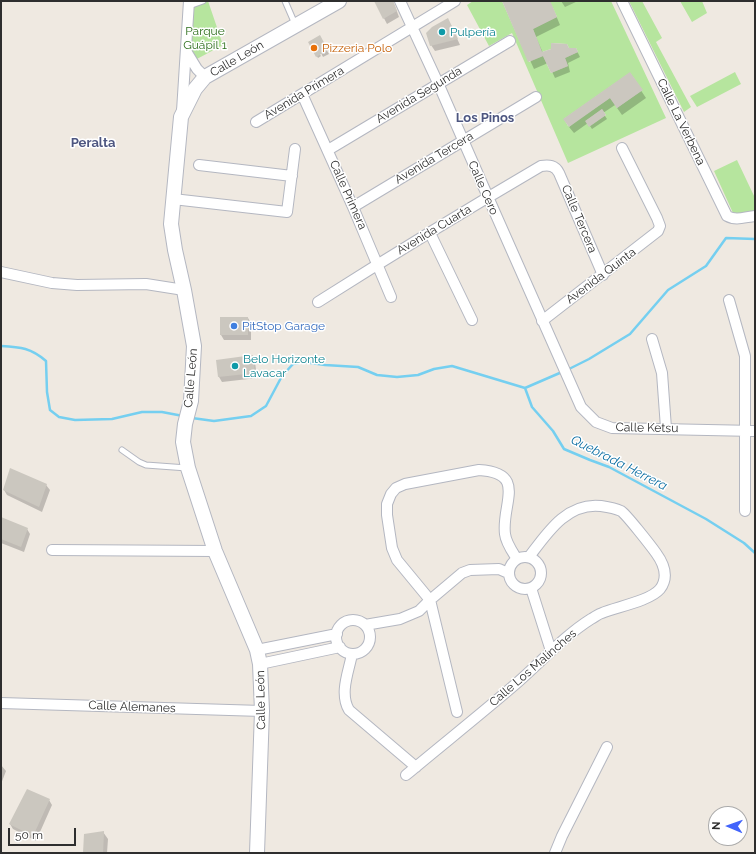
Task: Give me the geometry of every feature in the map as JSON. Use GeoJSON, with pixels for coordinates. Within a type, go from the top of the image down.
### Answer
{"type":"FeatureCollection","features":[{"type":"Feature","properties":{"kind":"main road","name":"Calle León"},"geometry":{"type":"LineString","coordinates":[[257,853],[262,711],[260,664],[256,650],[216,550],[188,468],[183,442],[185,424],[191,401],[194,346],[175,250],[172,224],[173,198],[181,117],[195,89],[205,77],[339,1]]}},
{"type":"Feature","properties":{"kind":"street","name":"Calle Cero"},"geometry":{"type":"LineString","coordinates":[[400,1],[438,83],[567,375]]}},
{"type":"Feature","properties":{"kind":"street","name":"Avenida Primera"},"geometry":{"type":"LineString","coordinates":[[256,122],[455,1]]}},
{"type":"Feature","properties":{"kind":"street","name":"Calle La Verbena"},"geometry":{"type":"LineString","coordinates":[[622,1],[727,216],[732,219],[755,216]]}},
{"type":"Feature","properties":{"kind":"street"},"geometry":{"type":"LineString","coordinates":[[181,117],[189,4]]}},
{"type":"Feature","properties":{"kind":"street","name":"Avenida Segunda"},"geometry":{"type":"LineString","coordinates":[[328,150],[510,41]]}},
{"type":"Feature","properties":{"kind":"street"},"geometry":{"type":"LineString","coordinates":[[186,51],[197,69],[205,77]]}},
{"type":"Feature","properties":{"kind":"street","name":"Calle Primera"},"geometry":{"type":"LineString","coordinates":[[302,94],[353,207],[390,296]]}},
{"type":"Feature","properties":{"kind":"street","name":"Avenida Tercera"},"geometry":{"type":"LineString","coordinates":[[353,207],[536,97]]}},
{"type":"Feature","properties":{"kind":"street","name":"Avenida Quinta"},"geometry":{"type":"LineString","coordinates":[[542,321],[658,231],[660,226],[657,218],[622,148]]}},
{"type":"Feature","properties":{"kind":"street"},"geometry":{"type":"LineString","coordinates":[[173,198],[287,212],[295,149]]}},
{"type":"Feature","properties":{"kind":"street"},"geometry":{"type":"LineString","coordinates":[[199,164],[292,176]]}},
{"type":"Feature","properties":{"kind":"street","name":"Avenida Cuarta"},"geometry":{"type":"LineString","coordinates":[[318,302],[377,264],[541,166],[552,166]]}},
{"type":"Feature","properties":{"kind":"street","name":"Calle Tercera"},"geometry":{"type":"LineString","coordinates":[[552,166],[557,169],[559,173],[603,275]]}},
{"type":"Feature","properties":{"kind":"street"},"geometry":{"type":"LineString","coordinates":[[430,233],[472,320]]}},
{"type":"Feature","properties":{"kind":"street"},"geometry":{"type":"LineString","coordinates":[[1,272],[52,283],[77,285],[146,284],[184,290]]}},
{"type":"Feature","properties":{"kind":"street"},"geometry":{"type":"LineString","coordinates":[[729,300],[745,356],[750,430],[745,511]]}},
{"type":"Feature","properties":{"kind":"street"},"geometry":{"type":"LineString","coordinates":[[652,339],[662,373],[666,428]]}},
{"type":"Feature","properties":{"kind":"street","name":"Calle Ketsu"},"geometry":{"type":"LineString","coordinates":[[567,375],[581,407],[596,422],[612,428],[750,430]]}},
{"type":"Feature","properties":{"kind":"street"},"geometry":{"type":"LineString","coordinates":[[457,712],[430,600],[398,560],[392,548],[387,515],[387,504],[391,494],[396,488],[405,484],[480,470],[492,470],[501,475],[507,481],[510,489],[505,522],[505,534],[508,545],[517,559]]}},
{"type":"Feature","properties":{"kind":"street","name":"Calle Los Malinches"},"geometry":{"type":"LineString","coordinates":[[406,775],[518,682],[551,651],[585,623],[601,613],[650,596],[660,589],[666,576],[663,564],[656,552],[623,512],[610,507],[594,505],[582,507],[567,514],[547,532],[529,557]]}},
{"type":"Feature","properties":{"kind":"street"},"geometry":{"type":"LineString","coordinates":[[52,550],[216,550]]}},
{"type":"Feature","properties":{"kind":"street"},"geometry":{"type":"LineString","coordinates":[[520,557],[529,557],[537,563],[541,572],[538,582],[531,588],[520,589],[511,583],[508,573],[512,562],[520,557]]}},
{"type":"Feature","properties":{"kind":"street"},"geometry":{"type":"LineString","coordinates":[[365,625],[400,619],[419,611],[462,573],[470,570],[481,568],[499,569],[508,573]]}},
{"type":"Feature","properties":{"kind":"street"},"geometry":{"type":"LineString","coordinates":[[531,588],[551,651]]}},
{"type":"Feature","properties":{"kind":"street"},"geometry":{"type":"LineString","coordinates":[[357,621],[365,625],[369,631],[370,642],[363,651],[352,654],[343,651],[337,639],[337,634],[342,625],[346,622],[357,621]]}},
{"type":"Feature","properties":{"kind":"street"},"geometry":{"type":"LineString","coordinates":[[256,650],[337,634]]}},
{"type":"Feature","properties":{"kind":"street"},"geometry":{"type":"LineString","coordinates":[[260,664],[340,647]]}},
{"type":"Feature","properties":{"kind":"street"},"geometry":{"type":"LineString","coordinates":[[352,654],[344,693],[346,705],[349,710],[416,767]]}},
{"type":"Feature","properties":{"kind":"street","name":"Calle Alemanes"},"geometry":{"type":"LineString","coordinates":[[1,703],[262,711]]}},
{"type":"Feature","properties":{"kind":"street"},"geometry":{"type":"LineString","coordinates":[[555,853],[562,836],[607,747]]}},
{"type":"Feature","properties":{"kind":"lane"},"geometry":{"type":"LineString","coordinates":[[189,4],[203,1]]}},
{"type":"Feature","properties":{"kind":"lane"},"geometry":{"type":"LineString","coordinates":[[285,1],[296,25]]}},
{"type":"Feature","properties":{"kind":"lane"},"geometry":{"type":"LineString","coordinates":[[122,450],[146,465],[188,468]]}},
{"type":"Feature","properties":{"kind":"green space","name":"Parque Guápil 1"},"geometry":{"type":"Polygon","coordinates":[[[195,1],[208,1],[223,45],[195,60],[189,51],[195,1]]]}},
{"type":"Feature","properties":{"kind":"green space"},"geometry":{"type":"Polygon","coordinates":[[[473,1],[502,1],[529,62],[543,56],[551,73],[568,66],[565,58],[578,52],[576,48],[569,48],[567,44],[551,43],[551,49],[542,52],[533,29],[557,17],[550,1],[611,1],[666,118],[568,163],[512,33],[489,46],[467,5],[473,1]],[[630,73],[564,119],[568,126],[610,98],[617,108],[642,90],[630,73]],[[602,109],[586,121],[589,126],[606,115],[602,109]]]}},
{"type":"Feature","properties":{"kind":"green space"},"geometry":{"type":"Polygon","coordinates":[[[629,1],[642,1],[662,38],[656,42],[691,107],[684,112],[629,1]]]}},
{"type":"Feature","properties":{"kind":"green space"},"geometry":{"type":"Polygon","coordinates":[[[680,1],[702,1],[707,13],[692,22],[680,1]]]}},
{"type":"Feature","properties":{"kind":"green space"},"geometry":{"type":"Polygon","coordinates":[[[735,72],[741,84],[697,107],[690,96],[735,72]]]}},
{"type":"Feature","properties":{"kind":"green space"},"geometry":{"type":"Polygon","coordinates":[[[737,160],[755,198],[755,212],[737,215],[733,213],[714,171],[737,160]]]}},
{"type":"Feature","properties":{"kind":"building"},"geometry":{"type":"Polygon","coordinates":[[[374,1],[393,1],[397,11],[383,19],[374,1]]]}},
{"type":"Feature","properties":{"kind":"building"},"geometry":{"type":"Polygon","coordinates":[[[502,1],[550,1],[557,17],[533,29],[542,52],[551,49],[551,43],[567,44],[569,48],[576,48],[578,52],[565,58],[568,66],[551,73],[543,56],[528,62],[502,1]]]}},
{"type":"Feature","properties":{"kind":"building","name":"Pulpería"},"geometry":{"type":"Polygon","coordinates":[[[448,18],[458,39],[430,46],[426,33],[432,27],[448,18]]]}},
{"type":"Feature","properties":{"kind":"building"},"geometry":{"type":"Polygon","coordinates":[[[320,35],[328,50],[316,57],[308,42],[320,35]]]}},
{"type":"Feature","properties":{"kind":"building"},"geometry":{"type":"Polygon","coordinates":[[[630,72],[643,90],[617,108],[610,98],[569,127],[563,119],[630,72]]]}},
{"type":"Feature","properties":{"kind":"building"},"geometry":{"type":"Polygon","coordinates":[[[602,109],[606,115],[589,127],[585,121],[602,109]]]}},
{"type":"Feature","properties":{"kind":"building","name":"PitStop Garage"},"geometry":{"type":"Polygon","coordinates":[[[220,317],[248,317],[248,335],[220,335],[220,317]]]}},
{"type":"Feature","properties":{"kind":"building","name":"Belo Horizonte Lavacar"},"geometry":{"type":"Polygon","coordinates":[[[253,355],[255,373],[218,377],[216,360],[253,355]]]}},
{"type":"Feature","properties":{"kind":"building"},"geometry":{"type":"Polygon","coordinates":[[[10,468],[47,484],[39,507],[3,490],[10,468]]]}},
{"type":"Feature","properties":{"kind":"building"},"geometry":{"type":"Polygon","coordinates":[[[1,517],[28,528],[21,547],[1,539],[1,517]]]}},
{"type":"Feature","properties":{"kind":"building"},"geometry":{"type":"Polygon","coordinates":[[[27,789],[50,799],[33,836],[9,824],[27,789]]]}},
{"type":"Feature","properties":{"kind":"building"},"geometry":{"type":"Polygon","coordinates":[[[104,831],[103,853],[83,853],[84,834],[104,831]]]}},
{"type":"Feature","properties":{"kind":"waterway"},"geometry":{"type":"LineString","coordinates":[[567,370],[589,359],[630,334],[668,290],[706,266],[726,238],[755,239]]}},
{"type":"Feature","properties":{"kind":"waterway","name":"Quebrada Herrera"},"geometry":{"type":"LineString","coordinates":[[1,346],[25,349],[35,353],[46,361],[47,392],[50,410],[59,417],[75,420],[112,419],[142,412],[162,412],[183,416]]}},
{"type":"Feature","properties":{"kind":"waterway","name":"Quebrada Herrera"},"geometry":{"type":"LineString","coordinates":[[192,418],[214,421],[251,416],[266,406],[282,376],[293,364],[304,362],[358,367],[377,375],[397,377],[418,375],[434,369],[452,366],[525,388],[532,407],[553,431],[564,449],[609,467],[706,519],[744,543],[755,553]]}},
{"type":"Feature","properties":{"kind":"waterway"},"geometry":{"type":"LineString","coordinates":[[525,388],[562,372]]}},
{"type":"Feature","properties":{"kind":"place","name":"Pulpería"},"geometry":{"type":"Point","coordinates":[442,32]}},
{"type":"Feature","properties":{"kind":"place","name":"Pizzeria Polo"},"geometry":{"type":"Point","coordinates":[314,48]}},
{"type":"Feature","properties":{"kind":"place","name":"PitStop Garage"},"geometry":{"type":"Point","coordinates":[234,326]}},
{"type":"Feature","properties":{"kind":"place","name":"Belo Horizonte Lavacar"},"geometry":{"type":"Point","coordinates":[235,366]}},
{"type":"Feature","properties":{"kind":"district","name":"Los Pinos"},"geometry":{"type":"Point","coordinates":[485,118]}},
{"type":"Feature","properties":{"kind":"district","name":"Peralta"},"geometry":{"type":"Point","coordinates":[93,143]}}]}
